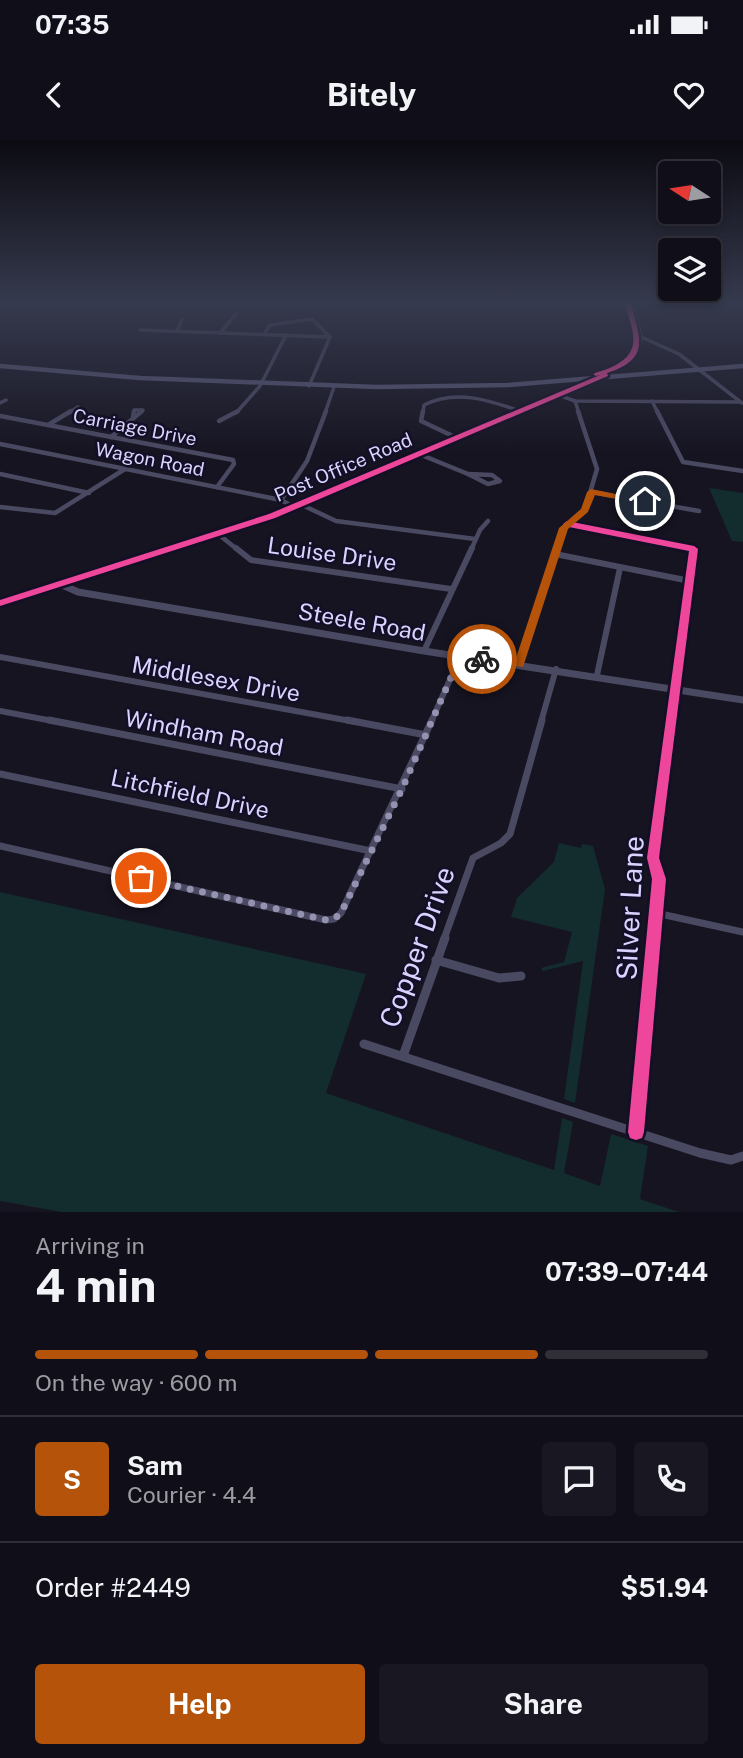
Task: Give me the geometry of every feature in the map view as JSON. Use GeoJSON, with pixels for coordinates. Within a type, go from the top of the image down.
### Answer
{"type":"FeatureCollection","features":[{"type":"Feature","properties":{"kind":"main road"},"geometry":{"type":"LineString","coordinates":[[0,366],[141,378],[334,387],[508,385],[743,366]]}},
{"type":"Feature","properties":{"kind":"street"},"geometry":{"type":"LineString","coordinates":[[219,421],[230,418],[243,408],[261,384],[277,353]]}},
{"type":"Feature","properties":{"kind":"street"},"geometry":{"type":"LineString","coordinates":[[309,386],[323,353]]}},
{"type":"Feature","properties":{"kind":"street","name":"Post Office Road"},"geometry":{"type":"LineString","coordinates":[[0,603],[297,506],[606,375],[637,353]]}},
{"type":"Feature","properties":{"kind":"street"},"geometry":{"type":"LineString","coordinates":[[677,353],[704,369],[742,401]]}},
{"type":"Feature","properties":{"kind":"street"},"geometry":{"type":"LineString","coordinates":[[281,500],[296,482],[311,454],[334,387]]}},
{"type":"Feature","properties":{"kind":"street"},"geometry":{"type":"LineString","coordinates":[[558,395],[575,401],[742,401]]}},
{"type":"Feature","properties":{"kind":"street"},"geometry":{"type":"LineString","coordinates":[[457,438],[421,421],[424,405],[442,399],[482,398],[520,411]]}},
{"type":"Feature","properties":{"kind":"street"},"geometry":{"type":"LineString","coordinates":[[0,403],[6,400]]}},
{"type":"Feature","properties":{"kind":"street"},"geometry":{"type":"LineString","coordinates":[[519,665],[563,528],[585,510],[597,464],[575,401]]}},
{"type":"Feature","properties":{"kind":"street"},"geometry":{"type":"LineString","coordinates":[[652,401],[682,462],[743,471]]}},
{"type":"Feature","properties":{"kind":"street"},"geometry":{"type":"LineString","coordinates":[[48,425],[78,407]]}},
{"type":"Feature","properties":{"kind":"street","name":"Carriage Drive"},"geometry":{"type":"LineString","coordinates":[[0,416],[233,460],[217,487]]}},
{"type":"Feature","properties":{"kind":"street"},"geometry":{"type":"LineString","coordinates":[[111,437],[133,416]]}},
{"type":"Feature","properties":{"kind":"street","name":"Wagon Road"},"geometry":{"type":"LineString","coordinates":[[0,443],[281,500],[336,521],[475,539]]}},
{"type":"Feature","properties":{"kind":"street"},"geometry":{"type":"LineString","coordinates":[[419,454],[485,483],[495,484],[500,481],[492,475],[468,474]]}},
{"type":"Feature","properties":{"kind":"street"},"geometry":{"type":"LineString","coordinates":[[0,507],[55,513],[125,469]]}},
{"type":"Feature","properties":{"kind":"street"},"geometry":{"type":"LineString","coordinates":[[0,474],[89,493]]}},
{"type":"Feature","properties":{"kind":"street"},"geometry":{"type":"LineString","coordinates":[[591,492],[699,511]]}},
{"type":"Feature","properties":{"kind":"street"},"geometry":{"type":"LineString","coordinates":[[424,651],[475,539],[488,521]]}},
{"type":"Feature","properties":{"kind":"street","name":"Silver Lane"},"geometry":{"type":"LineString","coordinates":[[567,524],[694,549],[677,689],[673,691],[653,858],[659,879],[636,1132]]}},
{"type":"Feature","properties":{"kind":"street","name":"Louise Drive"},"geometry":{"type":"LineString","coordinates":[[218,534],[245,557],[257,562],[451,589]]}},
{"type":"Feature","properties":{"kind":"street"},"geometry":{"type":"LineString","coordinates":[[555,554],[690,581]]}},
{"type":"Feature","properties":{"kind":"street"},"geometry":{"type":"LineString","coordinates":[[597,675],[620,568]]}},
{"type":"Feature","properties":{"kind":"street","name":"Steele Road"},"geometry":{"type":"LineString","coordinates":[[60,584],[78,592],[424,651],[597,675],[743,700]]}},
{"type":"Feature","properties":{"kind":"street","name":"Middlesex Drive"},"geometry":{"type":"LineString","coordinates":[[0,657],[426,734]]}},
{"type":"Feature","properties":{"kind":"street"},"geometry":{"type":"LineString","coordinates":[[0,846],[313,918],[334,919],[341,913],[402,789],[460,657]]}},
{"type":"Feature","properties":{"kind":"street","name":"Copper Drive"},"geometry":{"type":"LineString","coordinates":[[403,1056],[473,858],[501,843],[510,834],[556,669]]}},
{"type":"Feature","properties":{"kind":"street","name":"Windham Road"},"geometry":{"type":"LineString","coordinates":[[0,711],[402,789]]}},
{"type":"Feature","properties":{"kind":"street","name":"Litchfield Drive"},"geometry":{"type":"LineString","coordinates":[[0,774],[372,851]]}},
{"type":"Feature","properties":{"kind":"street"},"geometry":{"type":"LineString","coordinates":[[656,913],[743,932]]}},
{"type":"Feature","properties":{"kind":"street"},"geometry":{"type":"LineString","coordinates":[[436,960],[499,978],[521,976]]}},
{"type":"Feature","properties":{"kind":"street"},"geometry":{"type":"LineString","coordinates":[[364,1044],[715,1158],[731,1160],[743,1156]]}},
{"type":"Feature","properties":{"kind":"green space"},"geometry":{"type":"Polygon","coordinates":[[[709,488],[743,493],[743,542],[732,541],[709,488]]]}},
{"type":"Feature","properties":{"kind":"green space"},"geometry":{"type":"Polygon","coordinates":[[[559,843],[581,848],[582,844],[593,846],[605,889],[575,1103],[564,1099],[583,961],[543,971],[541,968],[564,962],[572,932],[511,917],[517,898],[554,862],[559,843]]]}},
{"type":"Feature","properties":{"kind":"green space"},"geometry":{"type":"Polygon","coordinates":[[[0,892],[366,974],[326,1093],[554,1170],[562,1118],[573,1122],[564,1173],[600,1186],[611,1134],[648,1146],[640,1199],[679,1212],[62,1212],[0,1201],[0,892]]]}},
{"type":"Feature","properties":{"kind":"cycle path"},"geometry":{"type":"LineString","coordinates":[[596,374],[618,367],[634,353]]}},
{"type":"Feature","properties":{"kind":"cycle path"},"geometry":{"type":"LineString","coordinates":[[0,603],[272,516],[606,375]]}},
{"type":"Feature","properties":{"kind":"cycle path"},"geometry":{"type":"LineString","coordinates":[[567,524],[694,549],[653,858],[659,879],[636,1132]]}},
{"type":"Feature","properties":{"kind":"way so far"},"geometry":{"type":"LineString","coordinates":[[141,878],[326,920],[334,919],[341,913],[402,789],[460,657],[482,659]]}},
{"type":"Feature","properties":{"kind":"route"},"geometry":{"type":"LineString","coordinates":[[482,659],[519,665],[563,528],[580,517],[591,492],[645,501]]}}]}
